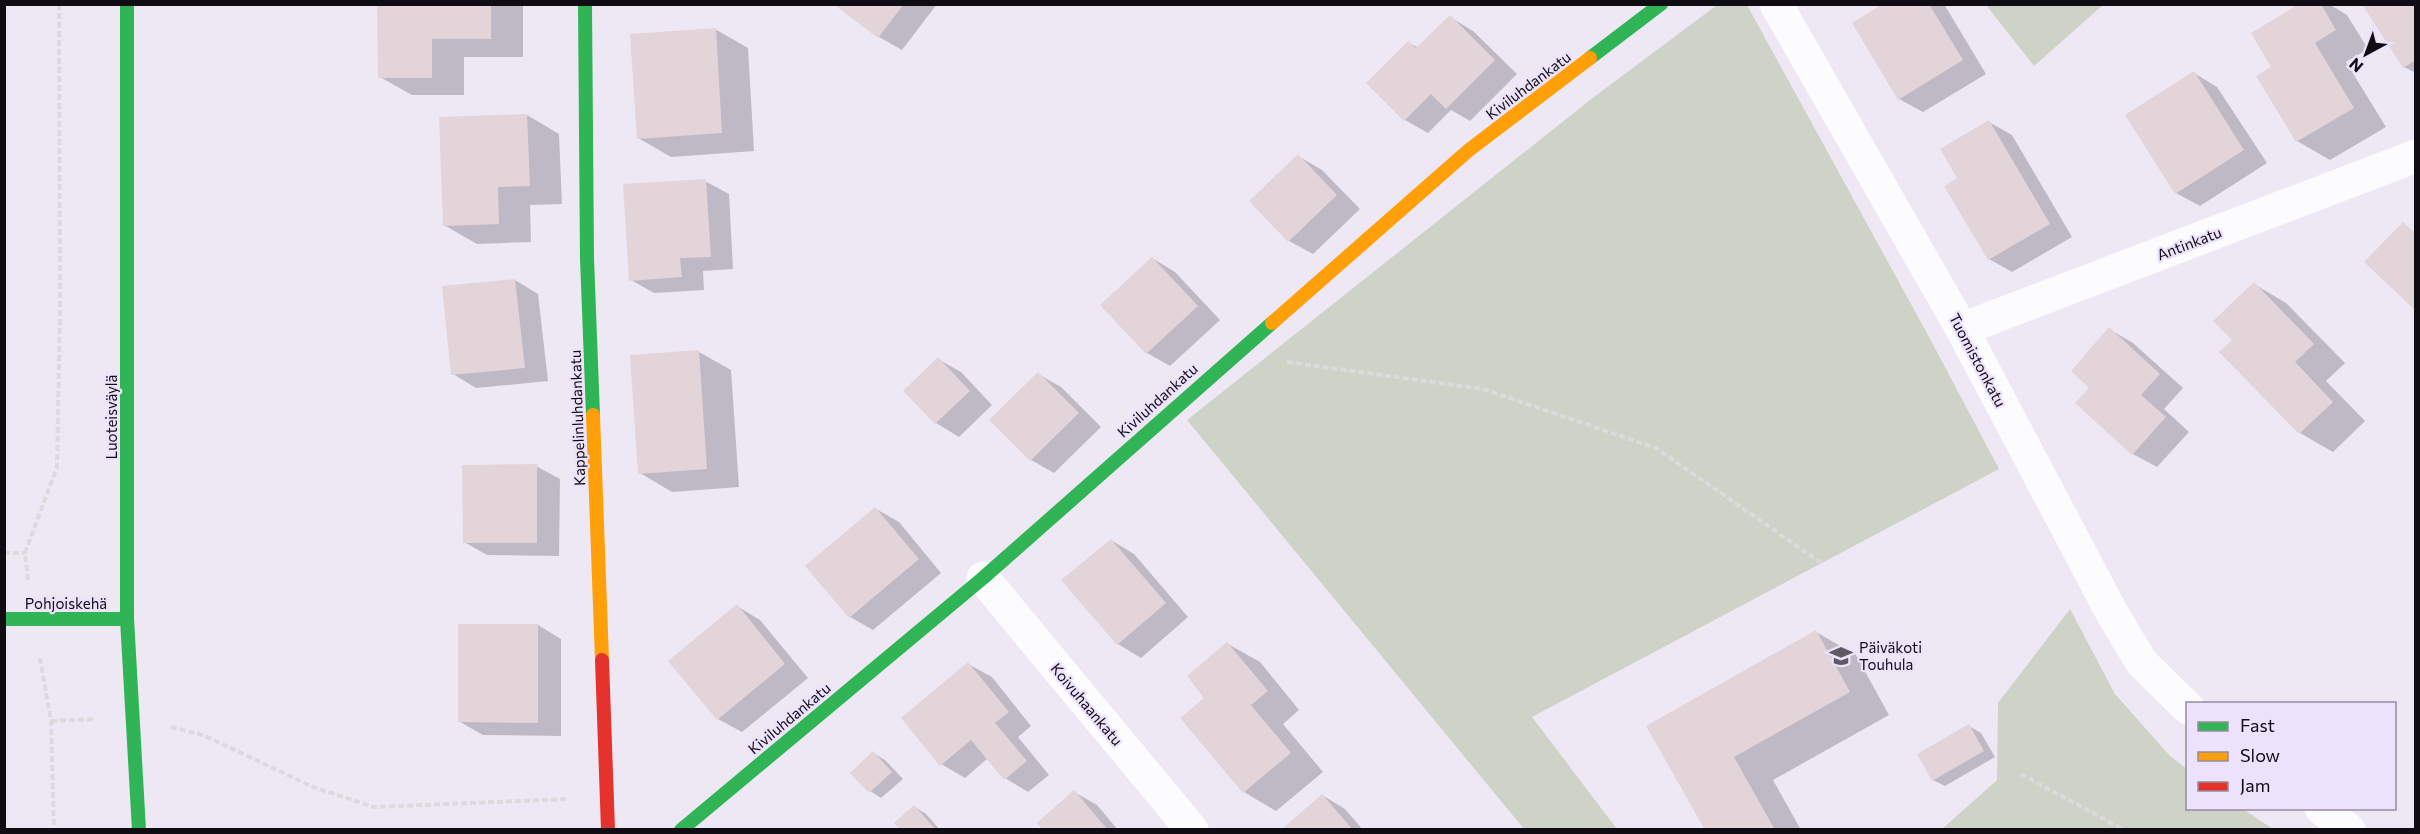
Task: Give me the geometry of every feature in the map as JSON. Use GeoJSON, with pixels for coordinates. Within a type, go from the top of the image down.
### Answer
{"type":"FeatureCollection","features":[{"type":"Feature","properties":{"kind":"street","name":"Luoteisväylä"},"geometry":{"type":"LineString","coordinates":[[127,4],[127,619],[139,830]]}},
{"type":"Feature","properties":{"kind":"street","name":"Kappelinluhdankatu"},"geometry":{"type":"LineString","coordinates":[[585,4],[587,258],[608,830]]}},
{"type":"Feature","properties":{"kind":"street","name":"Kiviluhdankatu"},"geometry":{"type":"LineString","coordinates":[[681,830],[982,578],[1468,150],[1661,4]]}},
{"type":"Feature","properties":{"kind":"street","name":"Tuomistonkatu"},"geometry":{"type":"LineString","coordinates":[[1776,4],[1962,329],[2136,653],[2142,663],[2186,707]]}},
{"type":"Feature","properties":{"kind":"street","name":"Antinkatu"},"geometry":{"type":"LineString","coordinates":[[1962,329],[2415,156]]}},
{"type":"Feature","properties":{"kind":"street","name":"Koivuhaankatu"},"geometry":{"type":"LineString","coordinates":[[982,578],[1192,830]]}},
{"type":"Feature","properties":{"kind":"street","name":"Pohjoiskehä"},"geometry":{"type":"LineString","coordinates":[[4,619],[127,619]]}},
{"type":"Feature","properties":{"kind":"street"},"geometry":{"type":"LineString","coordinates":[[2324,810],[2349,830]]}},
{"type":"Feature","properties":{"kind":"path"},"geometry":{"type":"LineString","coordinates":[[54,830],[51,721],[25,552],[57,467],[60,312],[58,4]]}},
{"type":"Feature","properties":{"kind":"path"},"geometry":{"type":"LineString","coordinates":[[1234,354],[1483,389],[1656,448],[1823,564]]}},
{"type":"Feature","properties":{"kind":"path"},"geometry":{"type":"LineString","coordinates":[[4,553],[25,552]]}},
{"type":"Feature","properties":{"kind":"path"},"geometry":{"type":"LineString","coordinates":[[51,721],[132,718],[203,735],[313,787],[374,807],[607,798]]}},
{"type":"Feature","properties":{"kind":"path"},"geometry":{"type":"LineString","coordinates":[[2021,774],[2124,830]]}},
{"type":"Feature","properties":{"kind":"shaded area"},"geometry":{"type":"Polygon","coordinates":[[[1717,5],[1747,5],[1999,469],[1532,717],[1617,829],[1524,829],[1187,420],[1590,100],[1717,5]]]}},
{"type":"Feature","properties":{"kind":"shaded area"},"geometry":{"type":"Polygon","coordinates":[[[1986,5],[2103,5],[2034,66],[1986,5]]]}},
{"type":"Feature","properties":{"kind":"shaded area"},"geometry":{"type":"Polygon","coordinates":[[[2070,609],[2115,694],[2170,756],[2186,768],[2186,810],[2244,810],[2273,829],[1942,829],[1997,780],[1998,703],[2070,609]]]}},
{"type":"Feature","properties":{"kind":"building"},"geometry":{"type":"Polygon","coordinates":[[[377,4],[491,4],[491,39],[432,39],[432,78],[378,78],[377,4]]]}},
{"type":"Feature","properties":{"kind":"building"},"geometry":{"type":"Polygon","coordinates":[[[833,4],[904,4],[878,38],[833,4]]]}},
{"type":"Feature","properties":{"kind":"building"},"geometry":{"type":"Polygon","coordinates":[[[1882,4],[1929,4],[1963,60],[1898,100],[1852,23],[1882,4]]]}},
{"type":"Feature","properties":{"kind":"building"},"geometry":{"type":"Polygon","coordinates":[[[2299,4],[2321,4],[2336,30],[2315,43],[2354,108],[2296,142],[2256,76],[2271,67],[2251,33],[2299,4]]]}},
{"type":"Feature","properties":{"kind":"building"},"geometry":{"type":"Polygon","coordinates":[[[2362,4],[2416,4],[2416,60],[2403,68],[2362,4]]]}},
{"type":"Feature","properties":{"kind":"building"},"geometry":{"type":"Polygon","coordinates":[[[1450,15],[1495,60],[1446,109],[1431,94],[1404,121],[1366,83],[1408,41],[1416,48],[1450,15]]]}},
{"type":"Feature","properties":{"kind":"building"},"geometry":{"type":"Polygon","coordinates":[[[716,28],[722,133],[637,139],[630,34],[716,28]]]}},
{"type":"Feature","properties":{"kind":"building"},"geometry":{"type":"Polygon","coordinates":[[[2194,71],[2244,150],[2175,194],[2125,115],[2194,71]]]}},
{"type":"Feature","properties":{"kind":"building"},"geometry":{"type":"Polygon","coordinates":[[[527,114],[530,186],[498,187],[499,224],[443,226],[439,117],[527,114]]]}},
{"type":"Feature","properties":{"kind":"building"},"geometry":{"type":"Polygon","coordinates":[[[1989,120],[2050,224],[1988,260],[1944,186],[1957,178],[1940,149],[1989,120]]]}},
{"type":"Feature","properties":{"kind":"building"},"geometry":{"type":"Polygon","coordinates":[[[1298,154],[1337,195],[1288,242],[1249,201],[1298,154]]]}},
{"type":"Feature","properties":{"kind":"building"},"geometry":{"type":"Polygon","coordinates":[[[706,179],[711,257],[680,258],[682,277],[629,281],[623,184],[706,179]]]}},
{"type":"Feature","properties":{"kind":"building"},"geometry":{"type":"Polygon","coordinates":[[[2403,222],[2416,234],[2416,311],[2364,262],[2403,222]]]}},
{"type":"Feature","properties":{"kind":"building"},"geometry":{"type":"Polygon","coordinates":[[[1152,257],[1198,306],[1146,354],[1100,305],[1152,257]]]}},
{"type":"Feature","properties":{"kind":"building"},"geometry":{"type":"Polygon","coordinates":[[[515,279],[525,368],[451,375],[442,286],[515,279]]]}},
{"type":"Feature","properties":{"kind":"building"},"geometry":{"type":"Polygon","coordinates":[[[2254,282],[2314,344],[2295,362],[2333,402],[2299,434],[2219,352],[2232,340],[2213,321],[2254,282]]]}},
{"type":"Feature","properties":{"kind":"building"},"geometry":{"type":"Polygon","coordinates":[[[2109,327],[2160,374],[2141,395],[2166,417],[2132,455],[2075,403],[2089,388],[2071,371],[2109,327]]]}},
{"type":"Feature","properties":{"kind":"building"},"geometry":{"type":"Polygon","coordinates":[[[699,350],[707,469],[638,474],[630,355],[699,350]]]}},
{"type":"Feature","properties":{"kind":"building"},"geometry":{"type":"Polygon","coordinates":[[[938,357],[970,391],[935,424],[903,391],[938,357]]]}},
{"type":"Feature","properties":{"kind":"building"},"geometry":{"type":"Polygon","coordinates":[[[1038,372],[1079,413],[1030,461],[989,420],[1038,372]]]}},
{"type":"Feature","properties":{"kind":"building"},"geometry":{"type":"Polygon","coordinates":[[[537,464],[537,543],[463,543],[462,465],[537,464]]]}},
{"type":"Feature","properties":{"kind":"building"},"geometry":{"type":"Polygon","coordinates":[[[875,507],[919,559],[849,618],[805,566],[875,507]]]}},
{"type":"Feature","properties":{"kind":"building"},"geometry":{"type":"Polygon","coordinates":[[[1111,539],[1166,603],[1117,645],[1061,580],[1111,539]]]}},
{"type":"Feature","properties":{"kind":"building"},"geometry":{"type":"Polygon","coordinates":[[[737,604],[785,664],[717,720],[668,661],[737,604]]]}},
{"type":"Feature","properties":{"kind":"building"},"geometry":{"type":"Polygon","coordinates":[[[458,624],[538,624],[538,723],[458,722],[458,624]]]}},
{"type":"Feature","properties":{"kind":"building"},"geometry":{"type":"Polygon","coordinates":[[[1816,630],[1850,692],[1734,757],[1775,830],[1705,830],[1646,726],[1816,630]]]}},
{"type":"Feature","properties":{"kind":"building"},"geometry":{"type":"Polygon","coordinates":[[[1227,642],[1268,691],[1251,705],[1291,753],[1243,793],[1180,718],[1204,698],[1187,676],[1227,642]]]}},
{"type":"Feature","properties":{"kind":"building"},"geometry":{"type":"Polygon","coordinates":[[[968,662],[1009,712],[995,723],[1027,761],[1004,780],[971,740],[940,766],[901,718],[968,662]]]}},
{"type":"Feature","properties":{"kind":"building"},"geometry":{"type":"Polygon","coordinates":[[[1969,724],[1984,751],[1932,781],[1917,754],[1969,724]]]}},
{"type":"Feature","properties":{"kind":"building"},"geometry":{"type":"Polygon","coordinates":[[[873,751],[892,772],[869,793],[850,773],[873,751]]]}},
{"type":"Feature","properties":{"kind":"building"},"geometry":{"type":"Polygon","coordinates":[[[1074,790],[1108,830],[1043,830],[1037,823],[1074,790]]]}},
{"type":"Feature","properties":{"kind":"building"},"geometry":{"type":"Polygon","coordinates":[[[1322,794],[1353,830],[1281,830],[1322,794]]]}},
{"type":"Feature","properties":{"kind":"building"},"geometry":{"type":"Polygon","coordinates":[[[914,805],[936,830],[900,830],[894,823],[914,805]]]}},
{"type":"Feature","properties":{"kind":"traffic: fast"},"geometry":{"type":"LineString","coordinates":[[127,4],[127,619],[139,830]]}},
{"type":"Feature","properties":{"kind":"traffic: fast"},"geometry":{"type":"LineString","coordinates":[[585,4],[587,258],[593,415]]}},
{"type":"Feature","properties":{"kind":"traffic: fast"},"geometry":{"type":"LineString","coordinates":[[1590,58],[1661,4]]}},
{"type":"Feature","properties":{"kind":"traffic: fast"},"geometry":{"type":"LineString","coordinates":[[681,830],[983,578],[1272,323]]}},
{"type":"Feature","properties":{"kind":"traffic: fast"},"geometry":{"type":"LineString","coordinates":[[4,619],[127,619]]}},
{"type":"Feature","properties":{"kind":"traffic: slow"},"geometry":{"type":"LineString","coordinates":[[1272,323],[1469,150],[1590,58]]}},
{"type":"Feature","properties":{"kind":"traffic: slow"},"geometry":{"type":"LineString","coordinates":[[593,415],[602,660]]}},
{"type":"Feature","properties":{"kind":"traffic: jam"},"geometry":{"type":"LineString","coordinates":[[602,660],[608,830]]}},
{"type":"Feature","properties":{"kind":"place","name":"Päiväkoti Touhula"},"geometry":{"type":"Point","coordinates":[1841,656]}}]}
